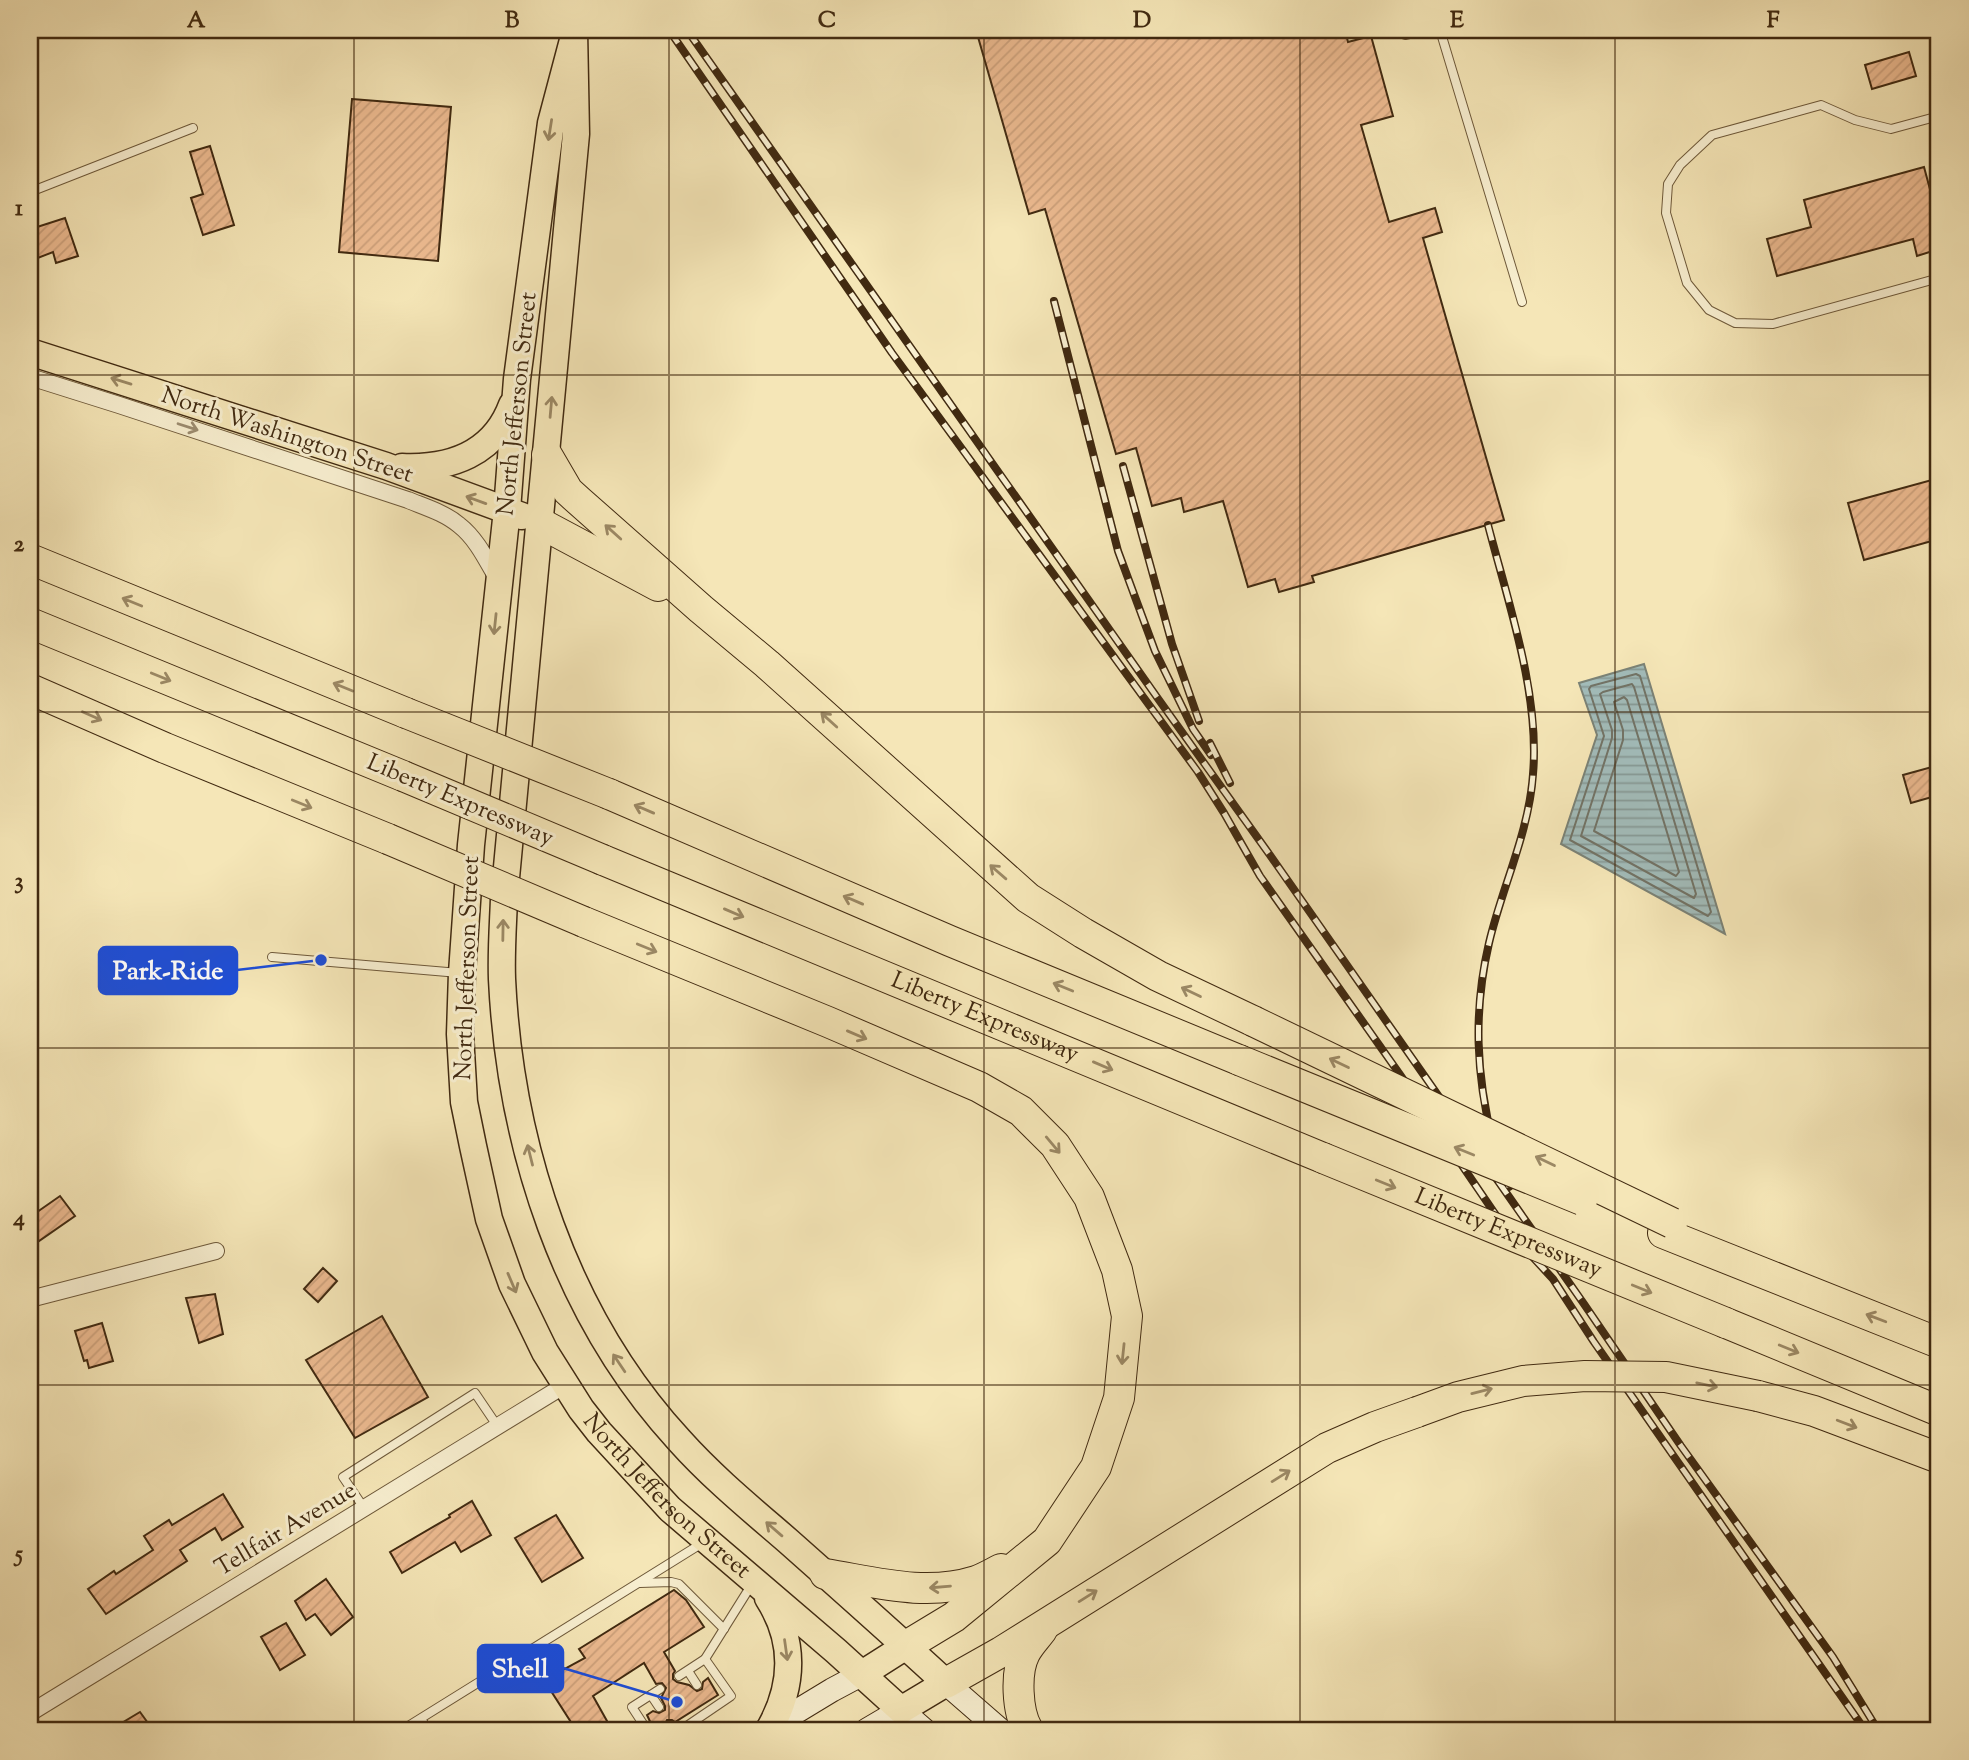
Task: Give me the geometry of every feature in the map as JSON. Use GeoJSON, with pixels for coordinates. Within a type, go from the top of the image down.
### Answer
{"type":"FeatureCollection","features":[{"type":"Feature","properties":{"kind":"highway"},"geometry":{"type":"LineString","coordinates":[[547,455],[568,491],[701,610],[767,664],[1028,898],[1158,976],[1668,1228],[1713,1254],[1939,1343]]}},
{"type":"Feature","properties":{"kind":"highway"},"geometry":{"type":"LineString","coordinates":[[540,523],[701,610]]}},
{"type":"Feature","properties":{"kind":"highway"},"geometry":{"type":"LineString","coordinates":[[30,559],[609,794],[950,941],[1240,1060],[1668,1228]]}},
{"type":"Feature","properties":{"kind":"highway","name":"Liberty Expressway"},"geometry":{"type":"LineString","coordinates":[[30,623],[1939,1411]]}},
{"type":"Feature","properties":{"kind":"highway"},"geometry":{"type":"LineString","coordinates":[[30,689],[165,748],[979,1087],[1021,1111],[1055,1146],[1090,1197],[1118,1270],[1127,1316],[1119,1398],[1096,1467],[1047,1541],[954,1617],[906,1646]]}},
{"type":"Feature","properties":{"kind":"highway"},"geometry":{"type":"LineString","coordinates":[[946,1683],[1001,1652],[1327,1448],[1375,1427],[1458,1397],[1523,1381],[1585,1376],[1666,1377],[1758,1396],[1814,1412],[1939,1458]]}},
{"type":"Feature","properties":{"kind":"highway"},"geometry":{"type":"LineString","coordinates":[[825,1574],[885,1586],[946,1587],[976,1581],[1027,1557]]}},
{"type":"Feature","properties":{"kind":"highway"},"geometry":{"type":"LineString","coordinates":[[1028,1730],[1024,1723],[1019,1692],[1019,1672],[1025,1654],[1049,1621]]}},
{"type":"Feature","properties":{"kind":"main road","name":"North Jefferson Street"},"geometry":{"type":"LineString","coordinates":[[574,35],[551,123],[517,379],[500,582],[471,845],[460,1034],[464,1102],[486,1207],[499,1252],[527,1316],[565,1385],[599,1432],[670,1509],[923,1730]]}},
{"type":"Feature","properties":{"kind":"main road","name":"North Jefferson Street"},"geometry":{"type":"LineString","coordinates":[[574,35],[576,134],[504,899],[502,977],[512,1074],[532,1165],[549,1220],[573,1282],[605,1340],[655,1413],[703,1465],[946,1683]]}},
{"type":"Feature","properties":{"kind":"main road"},"geometry":{"type":"LineString","coordinates":[[30,352],[386,466],[540,523]]}},
{"type":"Feature","properties":{"kind":"main road"},"geometry":{"type":"LineString","coordinates":[[386,466],[439,466],[477,450],[504,422],[511,408],[517,379]]}},
{"type":"Feature","properties":{"kind":"main road"},"geometry":{"type":"LineString","coordinates":[[757,1584],[777,1614],[788,1658],[785,1694],[768,1729]]}},
{"type":"Feature","properties":{"kind":"main road"},"geometry":{"type":"LineString","coordinates":[[768,1729],[906,1646]]}},
{"type":"Feature","properties":{"kind":"main road"},"geometry":{"type":"LineString","coordinates":[[867,1730],[946,1683],[1000,1730]]}},
{"type":"Feature","properties":{"kind":"street","name":"North Washington Street"},"geometry":{"type":"LineString","coordinates":[[30,377],[408,500],[445,516],[474,540],[500,582]]}},
{"type":"Feature","properties":{"kind":"street"},"geometry":{"type":"LineString","coordinates":[[30,1299],[216,1251]]}},
{"type":"Feature","properties":{"kind":"street","name":"Tellfair Avenue"},"geometry":{"type":"LineString","coordinates":[[30,1713],[565,1385]]}},
{"type":"Feature","properties":{"kind":"lane"},"geometry":{"type":"LineString","coordinates":[[1392,30],[1405,35],[1427,30]]}},
{"type":"Feature","properties":{"kind":"lane"},"geometry":{"type":"LineString","coordinates":[[1440,30],[1522,302]]}},
{"type":"Feature","properties":{"kind":"lane"},"geometry":{"type":"LineString","coordinates":[[1939,116],[1891,129],[1855,120],[1821,105],[1712,135],[1680,165],[1668,184],[1666,213],[1688,283],[1709,310],[1735,323],[1773,324],[1939,278]]}},
{"type":"Feature","properties":{"kind":"lane"},"geometry":{"type":"LineString","coordinates":[[30,192],[192,128]]}},
{"type":"Feature","properties":{"kind":"lane"},"geometry":{"type":"LineString","coordinates":[[272,957],[462,974]]}},
{"type":"Feature","properties":{"kind":"lane"},"geometry":{"type":"LineString","coordinates":[[364,1508],[343,1477],[475,1393],[498,1427]]}},
{"type":"Feature","properties":{"kind":"lane"},"geometry":{"type":"LineString","coordinates":[[402,1730],[706,1540]]}},
{"type":"Feature","properties":{"kind":"lane"},"geometry":{"type":"LineString","coordinates":[[638,1583],[679,1584],[724,1629]]}},
{"type":"Feature","properties":{"kind":"lane"},"geometry":{"type":"LineString","coordinates":[[679,1676],[705,1659],[757,1584]]}},
{"type":"Feature","properties":{"kind":"lane"},"geometry":{"type":"LineString","coordinates":[[681,1730],[710,1706],[731,1696],[705,1659]]}},
{"type":"Feature","properties":{"kind":"lane"},"geometry":{"type":"LineString","coordinates":[[688,1671],[697,1685]]}},
{"type":"Feature","properties":{"kind":"lane"},"geometry":{"type":"LineString","coordinates":[[647,1730],[632,1707],[660,1689]]}},
{"type":"Feature","properties":{"kind":"lane"},"geometry":{"type":"LineString","coordinates":[[651,1695],[659,1707]]}},
{"type":"Feature","properties":{"kind":"lane"},"geometry":{"type":"LineString","coordinates":[[421,1719],[428,1730]]}},
{"type":"Feature","properties":{"kind":"water"},"geometry":{"type":"Polygon","coordinates":[[[1644,664],[1725,934],[1561,844],[1597,735],[1579,683],[1644,664]]]}},
{"type":"Feature","properties":{"kind":"building"},"geometry":{"type":"Polygon","coordinates":[[[976,30],[1345,30],[1348,42],[1371,36],[1393,116],[1361,125],[1389,222],[1435,208],[1442,232],[1423,238],[1504,520],[1312,576],[1314,582],[1279,592],[1275,579],[1248,587],[1223,501],[1184,512],[1181,498],[1152,506],[1136,448],[1116,454],[1045,209],[1029,214],[976,30]]]}},
{"type":"Feature","properties":{"kind":"building"},"geometry":{"type":"Polygon","coordinates":[[[1909,52],[1916,76],[1872,89],[1865,65],[1909,52]]]}},
{"type":"Feature","properties":{"kind":"building"},"geometry":{"type":"Polygon","coordinates":[[[352,99],[451,107],[438,261],[339,252],[352,99]]]}},
{"type":"Feature","properties":{"kind":"building"},"geometry":{"type":"Polygon","coordinates":[[[210,146],[234,225],[203,235],[191,198],[203,194],[190,152],[210,146]]]}},
{"type":"Feature","properties":{"kind":"building"},"geometry":{"type":"Polygon","coordinates":[[[1924,167],[1939,223],[1939,249],[1917,256],[1913,239],[1777,276],[1767,239],[1811,227],[1804,200],[1924,167]]]}},
{"type":"Feature","properties":{"kind":"building"},"geometry":{"type":"Polygon","coordinates":[[[65,218],[78,256],[56,263],[53,252],[30,261],[30,231],[65,218]]]}},
{"type":"Feature","properties":{"kind":"building"},"geometry":{"type":"Polygon","coordinates":[[[1939,478],[1939,539],[1864,560],[1848,503],[1939,478]]]}},
{"type":"Feature","properties":{"kind":"building"},"geometry":{"type":"Polygon","coordinates":[[[1939,765],[1939,795],[1911,803],[1903,775],[1939,765]]]}},
{"type":"Feature","properties":{"kind":"building"},"geometry":{"type":"Polygon","coordinates":[[[60,1196],[75,1216],[39,1241],[30,1228],[30,1217],[60,1196]]]}},
{"type":"Feature","properties":{"kind":"building"},"geometry":{"type":"Polygon","coordinates":[[[323,1268],[337,1281],[318,1302],[304,1289],[323,1268]]]}},
{"type":"Feature","properties":{"kind":"building"},"geometry":{"type":"Polygon","coordinates":[[[215,1294],[223,1334],[199,1343],[186,1298],[215,1294]]]}},
{"type":"Feature","properties":{"kind":"building"},"geometry":{"type":"Polygon","coordinates":[[[382,1316],[428,1397],[355,1438],[306,1360],[382,1316]]]}},
{"type":"Feature","properties":{"kind":"building"},"geometry":{"type":"Polygon","coordinates":[[[102,1323],[113,1361],[89,1368],[87,1360],[84,1361],[75,1331],[102,1323]]]}},
{"type":"Feature","properties":{"kind":"building"},"geometry":{"type":"Polygon","coordinates":[[[223,1494],[243,1527],[222,1540],[215,1528],[180,1550],[187,1561],[106,1614],[88,1589],[153,1550],[144,1536],[169,1520],[172,1525],[223,1494]]]}},
{"type":"Feature","properties":{"kind":"building"},"geometry":{"type":"Polygon","coordinates":[[[472,1501],[491,1535],[461,1552],[455,1542],[402,1573],[390,1552],[472,1501]]]}},
{"type":"Feature","properties":{"kind":"building"},"geometry":{"type":"Polygon","coordinates":[[[556,1515],[583,1558],[542,1582],[515,1538],[556,1515]]]}},
{"type":"Feature","properties":{"kind":"building"},"geometry":{"type":"Polygon","coordinates":[[[326,1579],[353,1617],[331,1635],[315,1614],[306,1620],[295,1601],[326,1579]]]}},
{"type":"Feature","properties":{"kind":"building"},"geometry":{"type":"Polygon","coordinates":[[[674,1590],[686,1600],[704,1627],[664,1652],[675,1671],[673,1679],[697,1691],[702,1689],[703,1682],[708,1678],[718,1695],[675,1722],[667,1720],[662,1730],[654,1730],[647,1715],[653,1711],[659,1713],[665,1710],[661,1698],[666,1688],[662,1683],[656,1684],[644,1663],[593,1696],[607,1721],[594,1730],[576,1730],[544,1680],[585,1658],[579,1649],[674,1590]]]}},
{"type":"Feature","properties":{"kind":"building"},"geometry":{"type":"Polygon","coordinates":[[[286,1623],[305,1655],[280,1670],[261,1637],[286,1623]]]}},
{"type":"Feature","properties":{"kind":"building"},"geometry":{"type":"Polygon","coordinates":[[[140,1712],[153,1730],[110,1730],[140,1712]]]}},
{"type":"Feature","properties":{"kind":"railway"},"geometry":{"type":"LineString","coordinates":[[669,30],[892,353],[1198,772],[1260,876],[1502,1224],[1553,1279],[1594,1342],[1865,1730]]}},
{"type":"Feature","properties":{"kind":"railway"},"geometry":{"type":"LineString","coordinates":[[687,30],[1272,858],[1681,1446],[1833,1657],[1878,1730]]}},
{"type":"Feature","properties":{"kind":"railway"},"geometry":{"type":"LineString","coordinates":[[1054,301],[1118,551],[1155,651],[1193,729],[1211,755]]}},
{"type":"Feature","properties":{"kind":"railway"},"geometry":{"type":"LineString","coordinates":[[1123,466],[1172,644],[1199,721]]}},
{"type":"Feature","properties":{"kind":"railway"},"geometry":{"type":"LineString","coordinates":[[1488,525],[1521,648],[1532,712],[1534,743],[1533,774],[1526,817],[1494,922],[1480,994],[1479,1043],[1483,1093],[1495,1149],[1509,1187]]}},
{"type":"Feature","properties":{"kind":"railway"},"geometry":{"type":"LineString","coordinates":[[1210,743],[1230,783]]}},
{"type":"Feature","properties":{"kind":"place","name":"Park-Ride"},"geometry":{"type":"Point","coordinates":[321,960]}},
{"type":"Feature","properties":{"kind":"place","name":"Shell"},"geometry":{"type":"Point","coordinates":[677,1702]}}]}
